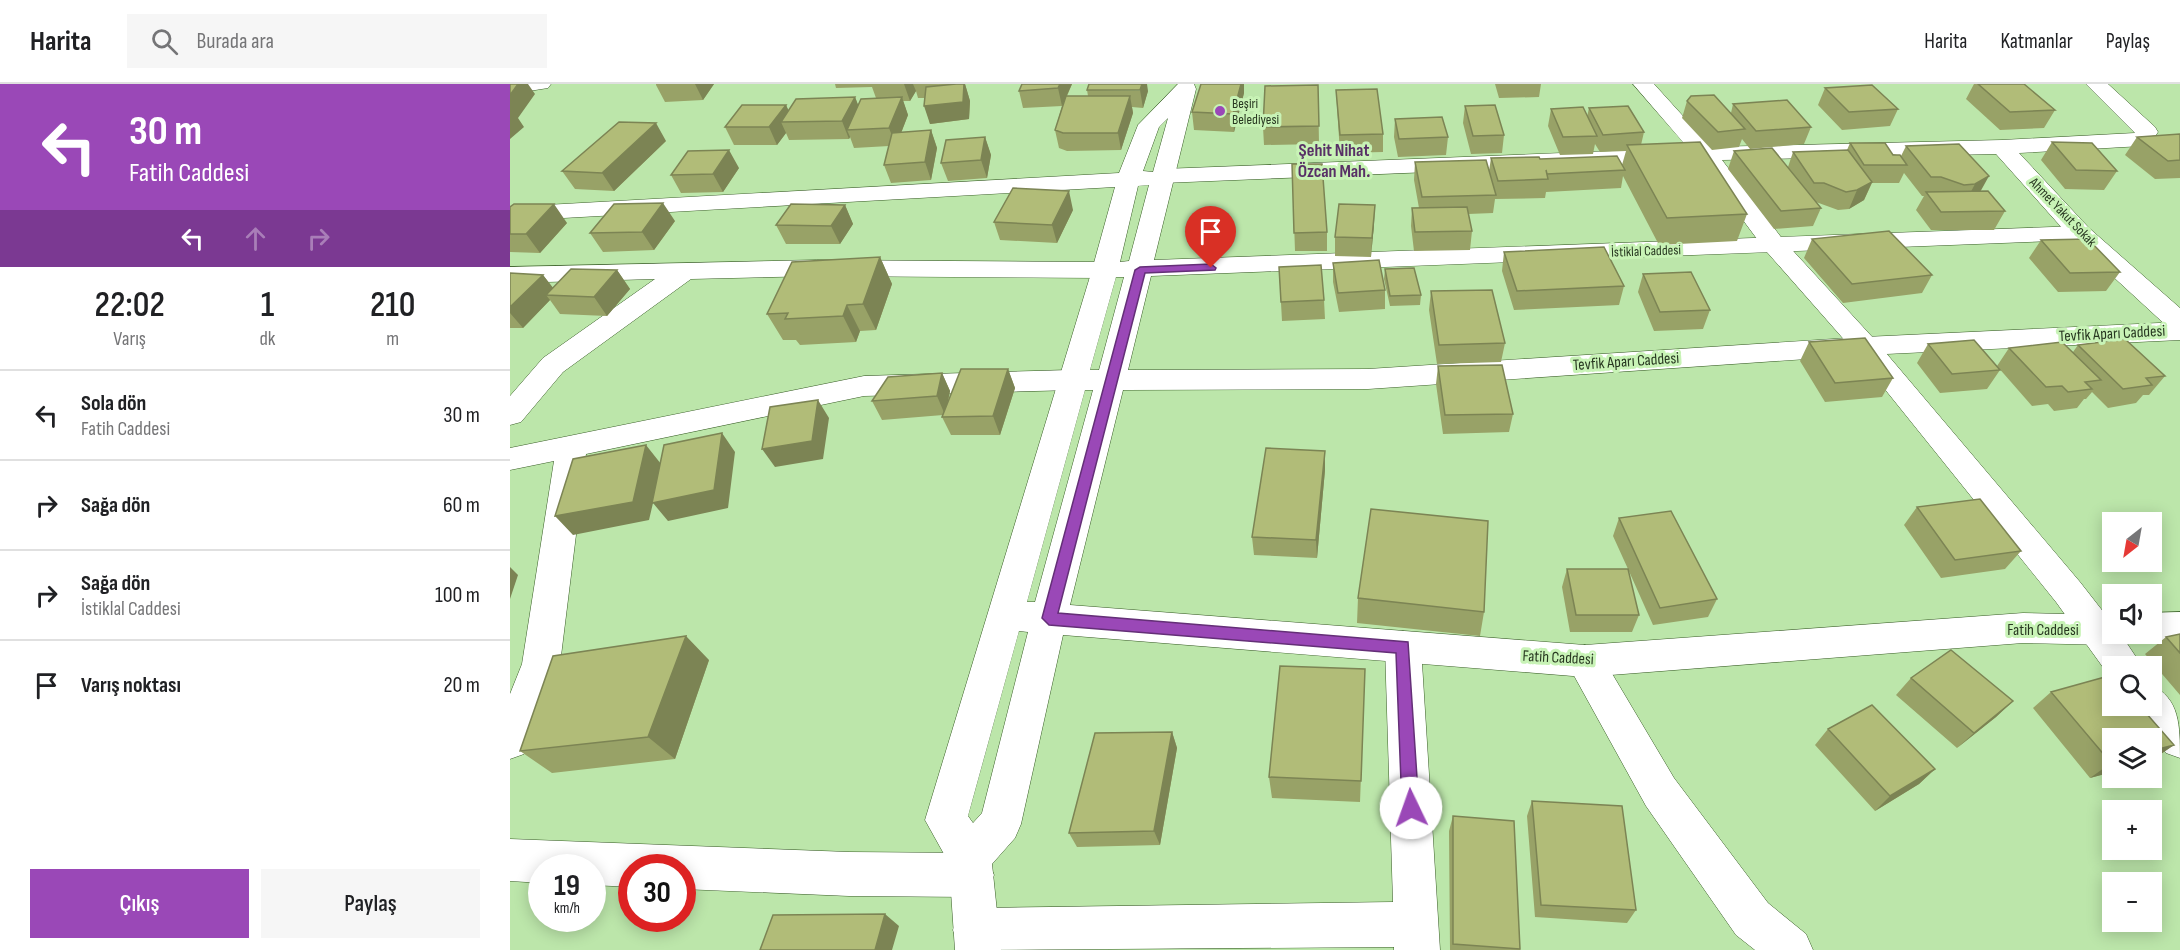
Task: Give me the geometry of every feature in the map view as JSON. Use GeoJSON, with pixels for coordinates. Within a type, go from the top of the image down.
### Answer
{"type":"FeatureCollection","features":[{"type":"Feature","properties":{"kind":"street"},"geometry":{"type":"LineString","coordinates":[[510,87],[541,84]]}},
{"type":"Feature","properties":{"kind":"street"},"geometry":{"type":"LineString","coordinates":[[1643,84],[1705,154],[1775,246],[1865,346],[2068,592],[2102,628]]}},
{"type":"Feature","properties":{"kind":"street"},"geometry":{"type":"LineString","coordinates":[[510,214],[1128,180],[1163,176],[1705,154],[2002,147],[2142,139],[2147,132],[2139,122],[2096,84]]}},
{"type":"Feature","properties":{"kind":"street"},"geometry":{"type":"LineString","coordinates":[[971,866],[1000,824],[1049,618],[1140,270],[1185,86]]}},
{"type":"Feature","properties":{"kind":"street"},"geometry":{"type":"LineString","coordinates":[[1185,86],[1149,125],[1128,180],[1105,270],[946,820],[971,866],[976,940],[1416,937],[1403,647]]}},
{"type":"Feature","properties":{"kind":"street","name":"Ahmet Yakut Sokak"},"geometry":{"type":"LineString","coordinates":[[2002,147],[2080,233],[2180,323]]}},
{"type":"Feature","properties":{"kind":"street","name":"İstiklal Caddesi"},"geometry":{"type":"LineString","coordinates":[[510,275],[817,268],[1140,270],[2080,233]]}},
{"type":"Feature","properties":{"kind":"street"},"geometry":{"type":"LineString","coordinates":[[510,415],[554,365],[683,272]]}},
{"type":"Feature","properties":{"kind":"street","name":"Tevfik Aparı Caddesi"},"geometry":{"type":"LineString","coordinates":[[510,459],[864,386],[1072,380],[1368,379],[1865,346],[2180,331]]}},
{"type":"Feature","properties":{"kind":"street"},"geometry":{"type":"LineString","coordinates":[[510,741],[541,664],[572,446]]}},
{"type":"Feature","properties":{"kind":"street","name":"Fatih Caddesi"},"geometry":{"type":"LineString","coordinates":[[1005,615],[1585,661],[1730,652],[2023,628],[2102,630]]}},
{"type":"Feature","properties":{"kind":"street"},"geometry":{"type":"LineString","coordinates":[[2162,628],[2180,627]]}},
{"type":"Feature","properties":{"kind":"street"},"geometry":{"type":"LineString","coordinates":[[1585,661],[1660,792],[1752,919],[1790,950]]}},
{"type":"Feature","properties":{"kind":"street"},"geometry":{"type":"LineString","coordinates":[[2162,716],[2180,740]]}},
{"type":"Feature","properties":{"kind":"street"},"geometry":{"type":"LineString","coordinates":[[510,860],[849,874],[971,866]]}},
{"type":"Feature","properties":{"kind":"building"},"geometry":{"type":"Polygon","coordinates":[[[510,84],[518,84],[510,95],[510,84]]]}},
{"type":"Feature","properties":{"kind":"building"},"geometry":{"type":"Polygon","coordinates":[[[964,84],[963,102],[924,106],[926,87],[964,84]]]}},
{"type":"Feature","properties":{"kind":"building"},"geometry":{"type":"Polygon","coordinates":[[[1022,84],[1060,84],[1058,88],[1019,91],[1022,84]]]}},
{"type":"Feature","properties":{"kind":"building"},"geometry":{"type":"Polygon","coordinates":[[[1089,84],[1142,84],[1140,90],[1087,90],[1089,84]]]}},
{"type":"Feature","properties":{"kind":"building"},"geometry":{"type":"Polygon","coordinates":[[[1201,84],[1241,84],[1233,114],[1192,112],[1201,84]]]}},
{"type":"Feature","properties":{"kind":"building"},"geometry":{"type":"Polygon","coordinates":[[[1978,84],[2024,84],[2055,110],[2010,112],[1978,84]]]}},
{"type":"Feature","properties":{"kind":"building"},"geometry":{"type":"Polygon","coordinates":[[[1318,85],[1319,126],[1263,127],[1265,86],[1318,85]]]}},
{"type":"Feature","properties":{"kind":"building"},"geometry":{"type":"Polygon","coordinates":[[[1872,85],[1898,109],[1849,112],[1825,88],[1872,85]]]}},
{"type":"Feature","properties":{"kind":"building"},"geometry":{"type":"Polygon","coordinates":[[[1377,89],[1383,134],[1340,135],[1336,90],[1377,89]]]}},
{"type":"Feature","properties":{"kind":"building"},"geometry":{"type":"Polygon","coordinates":[[[1714,95],[1745,129],[1718,132],[1687,101],[1691,96],[1714,95]]]}},
{"type":"Feature","properties":{"kind":"building"},"geometry":{"type":"Polygon","coordinates":[[[1066,96],[1130,96],[1118,133],[1063,133],[1055,130],[1066,96]]]}},
{"type":"Feature","properties":{"kind":"building"},"geometry":{"type":"Polygon","coordinates":[[[855,97],[842,121],[781,122],[796,99],[855,97]]]}},
{"type":"Feature","properties":{"kind":"building"},"geometry":{"type":"Polygon","coordinates":[[[902,97],[889,128],[847,130],[861,99],[902,97]]]}},
{"type":"Feature","properties":{"kind":"building"},"geometry":{"type":"Polygon","coordinates":[[[1787,100],[1811,127],[1756,131],[1733,104],[1787,100]]]}},
{"type":"Feature","properties":{"kind":"building"},"geometry":{"type":"Polygon","coordinates":[[[742,105],[786,105],[769,127],[725,127],[742,105]]]}},
{"type":"Feature","properties":{"kind":"building"},"geometry":{"type":"Polygon","coordinates":[[[1495,105],[1504,135],[1473,136],[1465,106],[1495,105]]]}},
{"type":"Feature","properties":{"kind":"building"},"geometry":{"type":"Polygon","coordinates":[[[1628,106],[1644,132],[1603,135],[1589,108],[1628,106]]]}},
{"type":"Feature","properties":{"kind":"building"},"geometry":{"type":"Polygon","coordinates":[[[1583,107],[1597,136],[1563,137],[1551,109],[1583,107]]]}},
{"type":"Feature","properties":{"kind":"building"},"geometry":{"type":"Polygon","coordinates":[[[1442,117],[1448,137],[1399,139],[1395,119],[1442,117]]]}},
{"type":"Feature","properties":{"kind":"building"},"geometry":{"type":"Polygon","coordinates":[[[619,122],[656,123],[602,173],[562,171],[619,122]]]}},
{"type":"Feature","properties":{"kind":"building"},"geometry":{"type":"Polygon","coordinates":[[[931,130],[925,162],[884,165],[892,133],[931,130]]]}},
{"type":"Feature","properties":{"kind":"building"},"geometry":{"type":"Polygon","coordinates":[[[2180,134],[2180,160],[2168,161],[2137,137],[2180,134]]]}},
{"type":"Feature","properties":{"kind":"building"},"geometry":{"type":"Polygon","coordinates":[[[985,137],[981,160],[941,163],[946,140],[985,137]]]}},
{"type":"Feature","properties":{"kind":"building"},"geometry":{"type":"Polygon","coordinates":[[[1700,142],[1747,214],[1667,218],[1627,145],[1700,142]]]}},
{"type":"Feature","properties":{"kind":"building"},"geometry":{"type":"Polygon","coordinates":[[[2052,142],[2092,143],[2117,171],[2076,170],[2052,142]]]}},
{"type":"Feature","properties":{"kind":"building"},"geometry":{"type":"Polygon","coordinates":[[[1850,143],[1885,143],[1893,155],[1900,155],[1907,165],[1864,165],[1850,143]]]}},
{"type":"Feature","properties":{"kind":"building"},"geometry":{"type":"Polygon","coordinates":[[[1959,144],[1989,176],[1975,184],[1964,185],[1941,177],[1931,177],[1906,146],[1959,144]]]}},
{"type":"Feature","properties":{"kind":"building"},"geometry":{"type":"Polygon","coordinates":[[[1772,148],[1821,208],[1781,211],[1734,151],[1772,148]]]}},
{"type":"Feature","properties":{"kind":"building"},"geometry":{"type":"Polygon","coordinates":[[[729,150],[713,174],[671,175],[688,151],[729,150]]]}},
{"type":"Feature","properties":{"kind":"building"},"geometry":{"type":"Polygon","coordinates":[[[1848,150],[1872,182],[1857,190],[1846,192],[1824,183],[1814,183],[1793,152],[1848,150]]]}},
{"type":"Feature","properties":{"kind":"building"},"geometry":{"type":"Polygon","coordinates":[[[1617,156],[1625,170],[1547,174],[1546,170],[1548,179],[1498,181],[1491,158],[1539,157],[1540,159],[1617,156]]]}},
{"type":"Feature","properties":{"kind":"building"},"geometry":{"type":"Polygon","coordinates":[[[1486,160],[1496,195],[1422,197],[1415,162],[1486,160]]]}},
{"type":"Feature","properties":{"kind":"building"},"geometry":{"type":"Polygon","coordinates":[[[1292,164],[1322,164],[1327,232],[1294,233],[1292,164]]]}},
{"type":"Feature","properties":{"kind":"building"},"geometry":{"type":"Polygon","coordinates":[[[1013,188],[1069,191],[1052,225],[994,222],[1013,188]]]}},
{"type":"Feature","properties":{"kind":"building"},"geometry":{"type":"Polygon","coordinates":[[[1988,191],[2005,211],[1941,212],[1926,192],[1988,191]]]}},
{"type":"Feature","properties":{"kind":"building"},"geometry":{"type":"Polygon","coordinates":[[[663,203],[642,232],[590,233],[614,204],[663,203]]]}},
{"type":"Feature","properties":{"kind":"building"},"geometry":{"type":"Polygon","coordinates":[[[514,204],[554,204],[526,234],[510,234],[510,207],[514,204]]]}},
{"type":"Feature","properties":{"kind":"building"},"geometry":{"type":"Polygon","coordinates":[[[791,204],[845,205],[831,226],[776,225],[791,204]]]}},
{"type":"Feature","properties":{"kind":"building"},"geometry":{"type":"Polygon","coordinates":[[[1339,204],[1375,205],[1372,238],[1335,237],[1339,204]]]}},
{"type":"Feature","properties":{"kind":"building"},"geometry":{"type":"Polygon","coordinates":[[[1467,207],[1472,231],[1415,232],[1412,208],[1467,207]]]}},
{"type":"Feature","properties":{"kind":"building"},"geometry":{"type":"Polygon","coordinates":[[[1889,231],[1932,275],[1852,284],[1812,239],[1889,231]]]}},
{"type":"Feature","properties":{"kind":"building"},"geometry":{"type":"Polygon","coordinates":[[[2088,239],[2120,272],[2070,273],[2041,240],[2088,239]]]}},
{"type":"Feature","properties":{"kind":"building"},"geometry":{"type":"Polygon","coordinates":[[[1604,247],[1624,286],[1517,291],[1504,252],[1604,247]]]}},
{"type":"Feature","properties":{"kind":"building"},"geometry":{"type":"Polygon","coordinates":[[[880,257],[863,304],[847,305],[843,316],[785,319],[788,313],[767,314],[792,262],[880,257]]]}},
{"type":"Feature","properties":{"kind":"building"},"geometry":{"type":"Polygon","coordinates":[[[1379,260],[1385,290],[1338,293],[1333,263],[1379,260]]]}},
{"type":"Feature","properties":{"kind":"building"},"geometry":{"type":"Polygon","coordinates":[[[1321,265],[1324,300],[1281,302],[1279,267],[1321,265]]]}},
{"type":"Feature","properties":{"kind":"building"},"geometry":{"type":"Polygon","coordinates":[[[1414,268],[1421,295],[1390,296],[1385,269],[1414,268]]]}},
{"type":"Feature","properties":{"kind":"building"},"geometry":{"type":"Polygon","coordinates":[[[571,269],[617,270],[594,297],[546,295],[571,269]]]}},
{"type":"Feature","properties":{"kind":"building"},"geometry":{"type":"Polygon","coordinates":[[[1691,272],[1710,310],[1660,312],[1643,274],[1691,272]]]}},
{"type":"Feature","properties":{"kind":"building"},"geometry":{"type":"Polygon","coordinates":[[[510,273],[543,275],[510,307],[510,273]]]}},
{"type":"Feature","properties":{"kind":"building"},"geometry":{"type":"Polygon","coordinates":[[[1492,290],[1505,343],[1439,345],[1431,291],[1492,290]]]}},
{"type":"Feature","properties":{"kind":"building"},"geometry":{"type":"Polygon","coordinates":[[[1865,338],[1893,378],[1835,383],[1809,342],[1865,338]]]}},
{"type":"Feature","properties":{"kind":"building"},"geometry":{"type":"Polygon","coordinates":[[[2125,339],[2165,376],[2146,378],[2152,385],[2123,389],[2078,345],[2125,339]]]}},
{"type":"Feature","properties":{"kind":"building"},"geometry":{"type":"Polygon","coordinates":[[[1974,340],[2000,370],[1952,374],[1928,344],[1974,340]]]}},
{"type":"Feature","properties":{"kind":"building"},"geometry":{"type":"Polygon","coordinates":[[[2062,342],[2101,380],[2085,382],[2092,389],[2068,392],[2062,386],[2046,387],[2009,348],[2062,342]]]}},
{"type":"Feature","properties":{"kind":"building"},"geometry":{"type":"Polygon","coordinates":[[[1502,365],[1513,414],[1445,415],[1438,366],[1502,365]]]}},
{"type":"Feature","properties":{"kind":"building"},"geometry":{"type":"Polygon","coordinates":[[[961,369],[1008,369],[993,416],[942,417],[961,369]]]}},
{"type":"Feature","properties":{"kind":"building"},"geometry":{"type":"Polygon","coordinates":[[[942,373],[937,396],[872,401],[888,377],[942,373]]]}},
{"type":"Feature","properties":{"kind":"building"},"geometry":{"type":"Polygon","coordinates":[[[818,400],[812,441],[762,449],[770,407],[818,400]]]}},
{"type":"Feature","properties":{"kind":"building"},"geometry":{"type":"Polygon","coordinates":[[[722,433],[714,490],[652,503],[664,445],[722,433]]]}},
{"type":"Feature","properties":{"kind":"building"},"geometry":{"type":"Polygon","coordinates":[[[646,445],[633,502],[555,516],[573,459],[646,445]]]}},
{"type":"Feature","properties":{"kind":"building"},"geometry":{"type":"Polygon","coordinates":[[[1266,448],[1325,451],[1316,540],[1252,537],[1266,448]]]}},
{"type":"Feature","properties":{"kind":"building"},"geometry":{"type":"Polygon","coordinates":[[[1980,499],[2021,551],[1955,560],[1917,507],[1980,499]]]}},
{"type":"Feature","properties":{"kind":"building"},"geometry":{"type":"Polygon","coordinates":[[[1371,509],[1488,521],[1484,612],[1358,598],[1371,509]]]}},
{"type":"Feature","properties":{"kind":"building"},"geometry":{"type":"Polygon","coordinates":[[[1671,511],[1717,599],[1660,608],[1619,518],[1671,511]]]}},
{"type":"Feature","properties":{"kind":"building"},"geometry":{"type":"Polygon","coordinates":[[[1567,569],[1628,569],[1639,615],[1576,615],[1567,569]]]}},
{"type":"Feature","properties":{"kind":"building"},"geometry":{"type":"Polygon","coordinates":[[[2180,634],[2180,653],[2166,637],[2180,634]]]}},
{"type":"Feature","properties":{"kind":"building"},"geometry":{"type":"Polygon","coordinates":[[[686,636],[648,737],[520,751],[553,656],[686,636]]]}},
{"type":"Feature","properties":{"kind":"building"},"geometry":{"type":"Polygon","coordinates":[[[1951,650],[2013,701],[1974,733],[1911,678],[1951,650]]]}},
{"type":"Feature","properties":{"kind":"building"},"geometry":{"type":"Polygon","coordinates":[[[1280,666],[1365,669],[1361,781],[1269,777],[1280,666]]]}},
{"type":"Feature","properties":{"kind":"building"},"geometry":{"type":"Polygon","coordinates":[[[2102,678],[2102,716],[2149,716],[2159,728],[2102,728],[2102,752],[2051,692],[2102,678]]]}},
{"type":"Feature","properties":{"kind":"building"},"geometry":{"type":"Polygon","coordinates":[[[1872,705],[1935,769],[1890,796],[1828,729],[1872,705]]]}},
{"type":"Feature","properties":{"kind":"building"},"geometry":{"type":"Polygon","coordinates":[[[2162,731],[2174,745],[2162,748],[2162,731]]]}},
{"type":"Feature","properties":{"kind":"building"},"geometry":{"type":"Polygon","coordinates":[[[1172,732],[1154,831],[1069,833],[1095,733],[1172,732]]]}},
{"type":"Feature","properties":{"kind":"building"},"geometry":{"type":"Polygon","coordinates":[[[1532,801],[1622,806],[1636,910],[1541,905],[1532,801]]]}},
{"type":"Feature","properties":{"kind":"building"},"geometry":{"type":"Polygon","coordinates":[[[1453,816],[1514,821],[1520,949],[1453,944],[1453,816]]]}},
{"type":"Feature","properties":{"kind":"building"},"geometry":{"type":"Polygon","coordinates":[[[885,914],[875,950],[760,950],[773,915],[885,914]]]}},
{"type":"Feature","properties":{"kind":"place","name":"Beşiri Belediyesi"},"geometry":{"type":"Point","coordinates":[1220,111]}},
{"type":"Feature","properties":{"kind":"district","name":"Şehit Nihat Özcan Mah."},"geometry":{"type":"Point","coordinates":[1334,160]}},
{"type":"Feature","properties":{"kind":"route"},"geometry":{"type":"LineString","coordinates":[[1211,268],[1140,270],[1049,618],[1403,647],[1411,808]]}}]}
